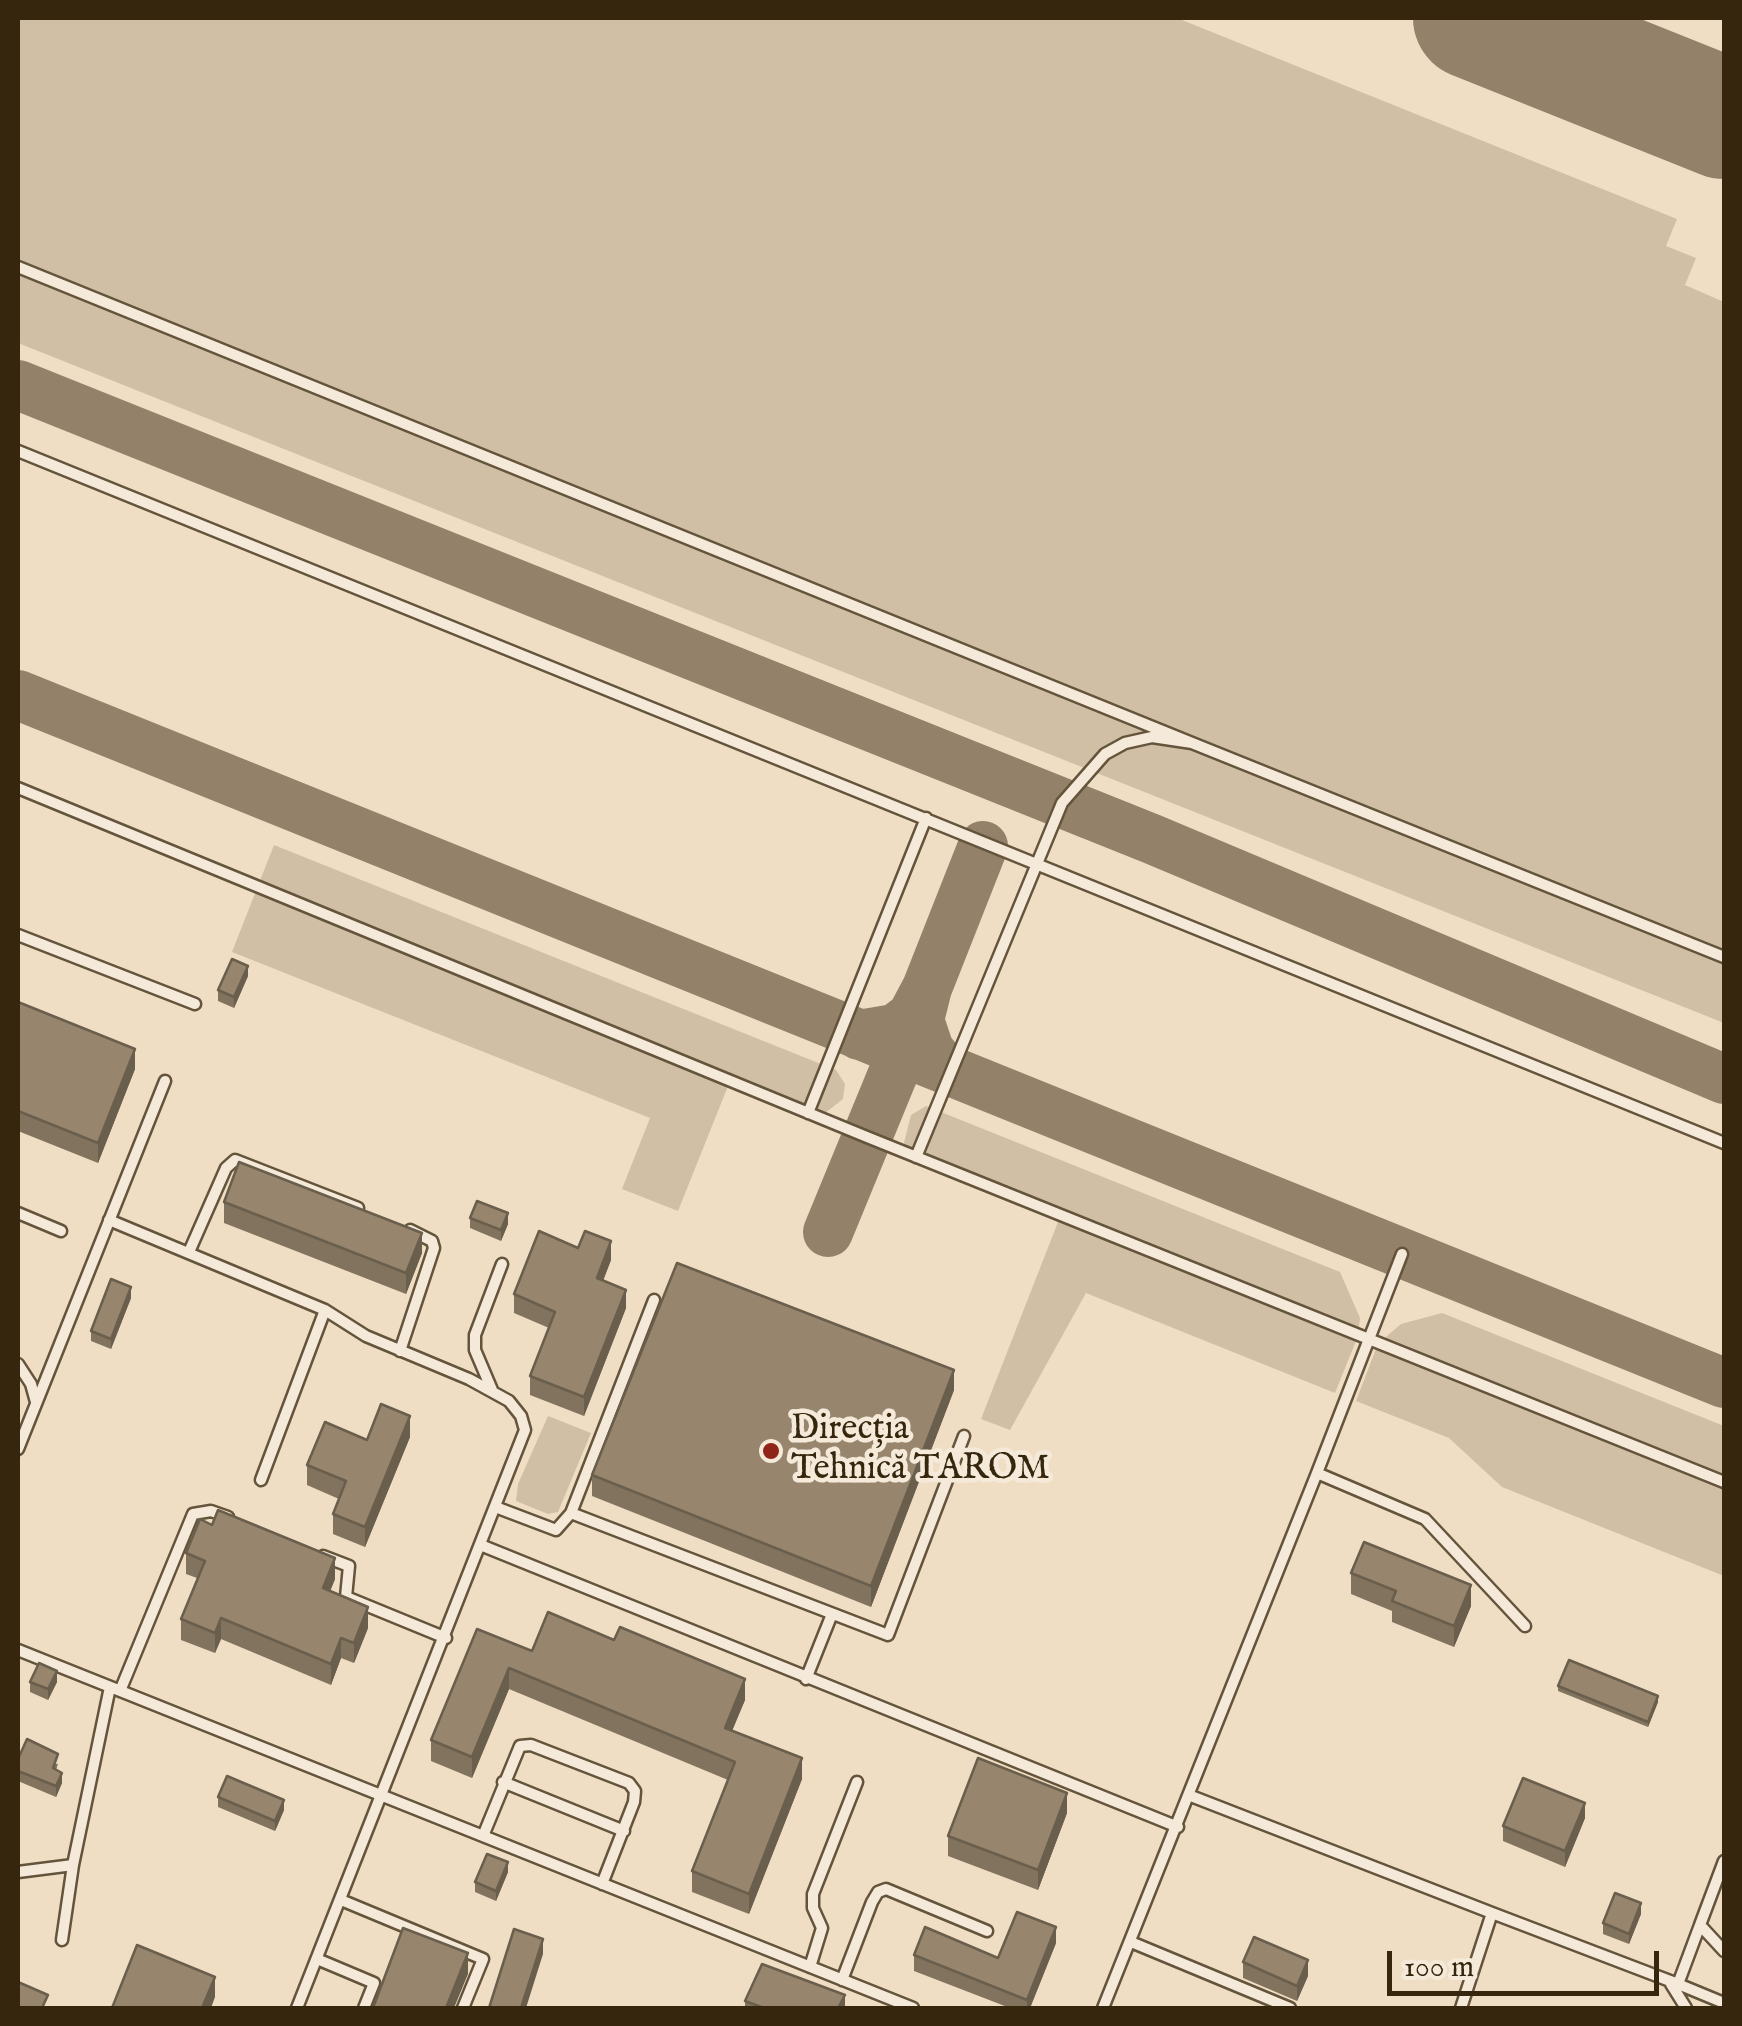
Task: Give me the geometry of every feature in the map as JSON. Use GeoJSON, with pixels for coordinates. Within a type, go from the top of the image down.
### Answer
{"type":"FeatureCollection","features":[{"type":"Feature","properties":{"kind":"lane"},"geometry":{"type":"LineString","coordinates":[[18,267],[1724,957]]}},
{"type":"Feature","properties":{"kind":"lane"},"geometry":{"type":"LineString","coordinates":[[18,451],[1724,1143]]}},
{"type":"Feature","properties":{"kind":"lane"},"geometry":{"type":"LineString","coordinates":[[916,1157],[1062,804],[1104,754],[1124,742],[1152,738],[1192,743]]}},
{"type":"Feature","properties":{"kind":"lane"},"geometry":{"type":"LineString","coordinates":[[18,788],[916,1157],[1724,1482]]}},
{"type":"Feature","properties":{"kind":"lane"},"geometry":{"type":"LineString","coordinates":[[808,1113],[926,818]]}},
{"type":"Feature","properties":{"kind":"lane"},"geometry":{"type":"LineString","coordinates":[[18,935],[195,1004]]}},
{"type":"Feature","properties":{"kind":"lane"},"geometry":{"type":"LineString","coordinates":[[18,1449],[164,1081]]}},
{"type":"Feature","properties":{"kind":"lane"},"geometry":{"type":"LineString","coordinates":[[188,1252],[226,1168],[236,1160],[369,1213]]}},
{"type":"Feature","properties":{"kind":"lane"},"geometry":{"type":"LineString","coordinates":[[18,1213],[61,1231]]}},
{"type":"Feature","properties":{"kind":"lane"},"geometry":{"type":"LineString","coordinates":[[109,1220],[325,1310],[366,1336],[492,1391],[509,1401],[521,1416],[525,1430],[498,1508],[298,2008]]}},
{"type":"Feature","properties":{"kind":"lane"},"geometry":{"type":"LineString","coordinates":[[400,1350],[434,1248],[432,1242],[405,1228]]}},
{"type":"Feature","properties":{"kind":"lane"},"geometry":{"type":"LineString","coordinates":[[1104,2008],[1402,1254]]}},
{"type":"Feature","properties":{"kind":"lane"},"geometry":{"type":"LineString","coordinates":[[492,1391],[475,1350],[475,1334],[502,1264]]}},
{"type":"Feature","properties":{"kind":"lane"},"geometry":{"type":"LineString","coordinates":[[498,1508],[556,1530],[572,1512],[654,1300]]}},
{"type":"Feature","properties":{"kind":"lane"},"geometry":{"type":"LineString","coordinates":[[261,1480],[325,1310]]}},
{"type":"Feature","properties":{"kind":"lane"},"geometry":{"type":"LineString","coordinates":[[18,1364],[31,1384],[36,1402]]}},
{"type":"Feature","properties":{"kind":"lane"},"geometry":{"type":"LineString","coordinates":[[572,1512],[888,1635],[964,1436]]}},
{"type":"Feature","properties":{"kind":"lane"},"geometry":{"type":"LineString","coordinates":[[1317,1473],[1424,1519],[1525,1626]]}},
{"type":"Feature","properties":{"kind":"lane"},"geometry":{"type":"LineString","coordinates":[[62,1940],[73,1866],[115,1689],[193,1514],[212,1510],[246,1524]]}},
{"type":"Feature","properties":{"kind":"lane"},"geometry":{"type":"LineString","coordinates":[[483,1546],[1178,1827]]}},
{"type":"Feature","properties":{"kind":"lane"},"geometry":{"type":"LineString","coordinates":[[314,1552],[349,1566],[346,1597],[446,1638]]}},
{"type":"Feature","properties":{"kind":"lane"},"geometry":{"type":"LineString","coordinates":[[806,1679],[832,1614]]}},
{"type":"Feature","properties":{"kind":"lane"},"geometry":{"type":"LineString","coordinates":[[18,1650],[913,2008]]}},
{"type":"Feature","properties":{"kind":"lane"},"geometry":{"type":"LineString","coordinates":[[483,1836],[520,1746],[531,1744],[629,1783],[635,1791],[634,1802],[602,1884]]}},
{"type":"Feature","properties":{"kind":"lane"},"geometry":{"type":"LineString","coordinates":[[503,1782],[624,1831]]}},
{"type":"Feature","properties":{"kind":"lane"},"geometry":{"type":"LineString","coordinates":[[810,1967],[822,1928],[813,1908],[813,1894],[857,1782]]}},
{"type":"Feature","properties":{"kind":"lane"},"geometry":{"type":"LineString","coordinates":[[1191,1796],[1724,2004]]}},
{"type":"Feature","properties":{"kind":"lane"},"geometry":{"type":"LineString","coordinates":[[1673,1982],[1720,1889],[1724,1861]]}},
{"type":"Feature","properties":{"kind":"lane"},"geometry":{"type":"LineString","coordinates":[[18,1872],[73,1866]]}},
{"type":"Feature","properties":{"kind":"lane"},"geometry":{"type":"LineString","coordinates":[[842,1980],[872,1902],[878,1892],[886,1889],[987,1931]]}},
{"type":"Feature","properties":{"kind":"lane"},"geometry":{"type":"LineString","coordinates":[[341,1900],[483,1959],[463,2008]]}},
{"type":"Feature","properties":{"kind":"lane"},"geometry":{"type":"LineString","coordinates":[[1461,2008],[1492,1914]]}},
{"type":"Feature","properties":{"kind":"lane"},"geometry":{"type":"LineString","coordinates":[[1700,1925],[1724,1951]]}},
{"type":"Feature","properties":{"kind":"lane"},"geometry":{"type":"LineString","coordinates":[[1131,1942],[1290,2008]]}},
{"type":"Feature","properties":{"kind":"lane"},"geometry":{"type":"LineString","coordinates":[[317,1959],[374,1982],[364,2008]]}},
{"type":"Feature","properties":{"kind":"lane"},"geometry":{"type":"LineString","coordinates":[[1673,1982],[1686,2008]]}},
{"type":"Feature","properties":{"kind":"shaded area"},"geometry":{"type":"Polygon","coordinates":[[[18,18],[1177,18],[1677,219],[1666,246],[1696,258],[1685,285],[1724,302],[1724,1023],[18,343],[18,18]]]}},
{"type":"Feature","properties":{"kind":"shaded area"},"geometry":{"type":"Polygon","coordinates":[[[274,845],[836,1070],[845,1084],[843,1099],[815,1121],[728,1086],[678,1211],[622,1189],[650,1118],[232,952],[274,845]]]}},
{"type":"Feature","properties":{"kind":"shaded area"},"geometry":{"type":"Polygon","coordinates":[[[926,1106],[1340,1272],[1360,1318],[1358,1336],[1335,1393],[1086,1293],[1010,1430],[981,1419],[1058,1222],[903,1147],[911,1115],[926,1106]]]}},
{"type":"Feature","properties":{"kind":"shaded area"},"geometry":{"type":"Polygon","coordinates":[[[1442,1313],[1724,1426],[1724,1576],[1502,1487],[1449,1438],[1356,1401],[1376,1349],[1388,1335],[1401,1324],[1442,1313]]]}},
{"type":"Feature","properties":{"kind":"shaded area"},"geometry":{"type":"Polygon","coordinates":[[[548,1416],[591,1433],[558,1512],[548,1514],[516,1501],[518,1484],[548,1416]]]}},
{"type":"Feature","properties":{"kind":"building"},"geometry":{"type":"Polygon","coordinates":[[[232,959],[248,966],[234,997],[218,990],[232,959]]]}},
{"type":"Feature","properties":{"kind":"building"},"geometry":{"type":"Polygon","coordinates":[[[18,1002],[135,1049],[98,1143],[18,1111],[18,1002]]]}},
{"type":"Feature","properties":{"kind":"building"},"geometry":{"type":"Polygon","coordinates":[[[239,1162],[422,1233],[406,1273],[224,1202],[239,1162]]]}},
{"type":"Feature","properties":{"kind":"building"},"geometry":{"type":"Polygon","coordinates":[[[477,1201],[508,1213],[501,1230],[470,1218],[477,1201]]]}},
{"type":"Feature","properties":{"kind":"building"},"geometry":{"type":"Polygon","coordinates":[[[539,1231],[578,1248],[585,1231],[611,1241],[597,1278],[626,1290],[584,1397],[530,1376],[555,1312],[514,1294],[539,1231]]]}},
{"type":"Feature","properties":{"kind":"building","name":"Direcţia Tehnică TAROM"},"geometry":{"type":"Polygon","coordinates":[[[677,1263],[954,1370],[871,1586],[592,1475],[677,1263]]]}},
{"type":"Feature","properties":{"kind":"building"},"geometry":{"type":"Polygon","coordinates":[[[111,1279],[131,1287],[111,1339],[91,1331],[111,1279]]]}},
{"type":"Feature","properties":{"kind":"building"},"geometry":{"type":"Polygon","coordinates":[[[381,1404],[410,1416],[365,1527],[333,1514],[346,1481],[307,1465],[325,1422],[367,1440],[381,1404]]]}},
{"type":"Feature","properties":{"kind":"building"},"geometry":{"type":"Polygon","coordinates":[[[218,1510],[335,1558],[323,1588],[368,1607],[354,1643],[341,1638],[331,1664],[221,1618],[215,1633],[181,1619],[205,1561],[186,1553],[200,1519],[212,1525],[218,1510]]]}},
{"type":"Feature","properties":{"kind":"building"},"geometry":{"type":"Polygon","coordinates":[[[1364,1542],[1471,1585],[1454,1626],[1392,1601],[1396,1591],[1351,1573],[1364,1542]]]}},
{"type":"Feature","properties":{"kind":"building"},"geometry":{"type":"Polygon","coordinates":[[[548,1612],[614,1640],[620,1627],[745,1679],[725,1728],[802,1758],[749,1894],[692,1871],[735,1762],[509,1668],[472,1757],[431,1740],[477,1629],[532,1651],[548,1612]]]}},
{"type":"Feature","properties":{"kind":"building"},"geometry":{"type":"Polygon","coordinates":[[[1569,1660],[1658,1696],[1648,1722],[1558,1686],[1569,1660]]]}},
{"type":"Feature","properties":{"kind":"building"},"geometry":{"type":"Polygon","coordinates":[[[39,1663],[57,1671],[48,1689],[30,1682],[39,1663]]]}},
{"type":"Feature","properties":{"kind":"building"},"geometry":{"type":"Polygon","coordinates":[[[27,1739],[58,1754],[53,1768],[62,1773],[56,1786],[18,1771],[18,1759],[27,1739]]]}},
{"type":"Feature","properties":{"kind":"building"},"geometry":{"type":"Polygon","coordinates":[[[978,1758],[1067,1793],[1038,1870],[948,1836],[978,1758]]]}},
{"type":"Feature","properties":{"kind":"building"},"geometry":{"type":"Polygon","coordinates":[[[227,1776],[284,1800],[275,1821],[218,1797],[227,1776]]]}},
{"type":"Feature","properties":{"kind":"building"},"geometry":{"type":"Polygon","coordinates":[[[1523,1778],[1585,1803],[1565,1851],[1503,1826],[1523,1778]]]}},
{"type":"Feature","properties":{"kind":"building"},"geometry":{"type":"Polygon","coordinates":[[[487,1854],[508,1862],[496,1891],[475,1882],[487,1854]]]}},
{"type":"Feature","properties":{"kind":"building"},"geometry":{"type":"Polygon","coordinates":[[[1615,1893],[1641,1903],[1629,1934],[1603,1923],[1615,1893]]]}},
{"type":"Feature","properties":{"kind":"building"},"geometry":{"type":"Polygon","coordinates":[[[1017,1912],[1056,1927],[1027,2000],[914,1955],[925,1927],[998,1958],[1017,1912]]]}},
{"type":"Feature","properties":{"kind":"building"},"geometry":{"type":"Polygon","coordinates":[[[403,1928],[468,1953],[446,2008],[373,2008],[403,1928]]]}},
{"type":"Feature","properties":{"kind":"building"},"geometry":{"type":"Polygon","coordinates":[[[514,1929],[543,1939],[521,2008],[489,2008],[514,1929]]]}},
{"type":"Feature","properties":{"kind":"building"},"geometry":{"type":"Polygon","coordinates":[[[1254,1937],[1308,1960],[1297,1986],[1243,1962],[1254,1937]]]}},
{"type":"Feature","properties":{"kind":"building"},"geometry":{"type":"Polygon","coordinates":[[[137,1945],[215,1977],[202,2008],[112,2008],[137,1945]]]}},
{"type":"Feature","properties":{"kind":"building"},"geometry":{"type":"Polygon","coordinates":[[[762,1964],[845,1995],[838,2008],[764,2008],[745,2001],[762,1964]]]}},
{"type":"Feature","properties":{"kind":"building"},"geometry":{"type":"Polygon","coordinates":[[[18,1982],[48,1995],[42,2008],[18,2008],[18,1982]]]}},
{"type":"Feature","properties":{"kind":"taxiway"},"geometry":{"type":"LineString","coordinates":[[18,385],[1152,839],[1724,1079]]}},
{"type":"Feature","properties":{"kind":"taxiway"},"geometry":{"type":"LineString","coordinates":[[18,695],[1724,1383]]}},
{"type":"Feature","properties":{"kind":"taxiway"},"geometry":{"type":"LineString","coordinates":[[927,988],[983,846]]}},
{"type":"Feature","properties":{"kind":"taxiway"},"geometry":{"type":"LineString","coordinates":[[859,1035],[895,1029],[912,1016],[927,988],[919,1020],[929,1050],[945,1069]]}},
{"type":"Feature","properties":{"kind":"taxiway"},"geometry":{"type":"LineString","coordinates":[[828,1232],[902,1052]]}},
{"type":"Feature","properties":{"kind":"runway"},"geometry":{"type":"LineString","coordinates":[[1474,18],[1724,118]]}},
{"type":"Feature","properties":{"kind":"place","name":"Direcţia Tehnică TAROM"},"geometry":{"type":"Point","coordinates":[771,1451]}}]}
